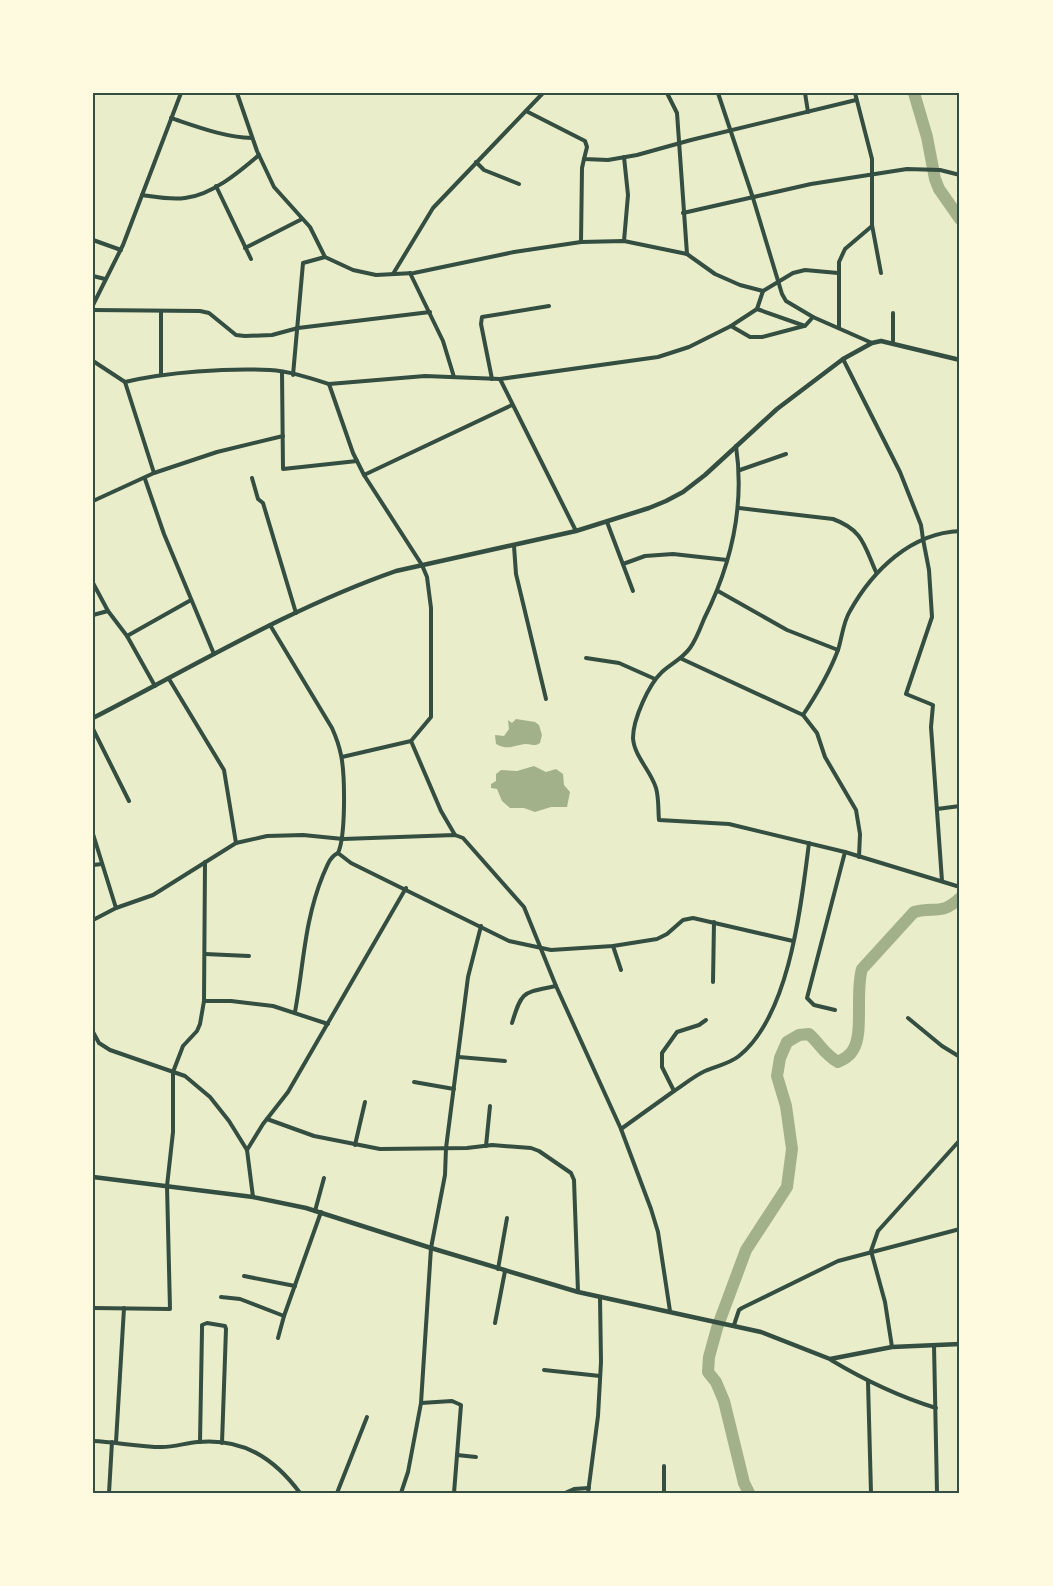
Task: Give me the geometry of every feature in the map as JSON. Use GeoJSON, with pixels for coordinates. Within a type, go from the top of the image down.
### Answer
{"type":"FeatureCollection","features":[{"type":"Feature","properties":{"kind":"street"},"geometry":{"type":"LineString","coordinates":[[93,305],[121,250],[181,93]]}},
{"type":"Feature","properties":{"kind":"street"},"geometry":{"type":"LineString","coordinates":[[237,93],[252,138],[274,187],[310,227],[326,257],[353,270],[376,275],[410,273],[514,252],[581,242],[624,241],[687,254],[715,274],[740,285],[763,291],[793,273],[805,270],[838,273]]}},
{"type":"Feature","properties":{"kind":"street"},"geometry":{"type":"LineString","coordinates":[[393,274],[433,208],[543,93]]}},
{"type":"Feature","properties":{"kind":"street"},"geometry":{"type":"LineString","coordinates":[[667,93],[677,113],[687,254]]}},
{"type":"Feature","properties":{"kind":"street"},"geometry":{"type":"LineString","coordinates":[[718,93],[732,131],[778,284],[786,301],[813,317],[872,343]]}},
{"type":"Feature","properties":{"kind":"street"},"geometry":{"type":"LineString","coordinates":[[805,93],[808,112]]}},
{"type":"Feature","properties":{"kind":"street"},"geometry":{"type":"LineString","coordinates":[[855,93],[872,159],[872,225],[881,273]]}},
{"type":"Feature","properties":{"kind":"street"},"geometry":{"type":"LineString","coordinates":[[584,159],[608,160],[624,157],[856,100]]}},
{"type":"Feature","properties":{"kind":"street"},"geometry":{"type":"LineString","coordinates":[[526,111],[585,141],[587,147],[582,168],[581,242]]}},
{"type":"Feature","properties":{"kind":"street"},"geometry":{"type":"LineString","coordinates":[[171,118],[237,138],[252,138]]}},
{"type":"Feature","properties":{"kind":"street"},"geometry":{"type":"LineString","coordinates":[[142,195],[183,199],[203,193],[259,155]]}},
{"type":"Feature","properties":{"kind":"street"},"geometry":{"type":"LineString","coordinates":[[624,157],[628,195],[624,241]]}},
{"type":"Feature","properties":{"kind":"street"},"geometry":{"type":"LineString","coordinates":[[476,162],[484,170],[519,184]]}},
{"type":"Feature","properties":{"kind":"street"},"geometry":{"type":"LineString","coordinates":[[683,213],[811,184],[907,169],[940,170],[960,175]]}},
{"type":"Feature","properties":{"kind":"street"},"geometry":{"type":"LineString","coordinates":[[216,186],[251,259]]}},
{"type":"Feature","properties":{"kind":"street"},"geometry":{"type":"LineString","coordinates":[[245,248],[302,219]]}},
{"type":"Feature","properties":{"kind":"street"},"geometry":{"type":"LineString","coordinates":[[839,328],[839,262],[845,249],[872,225]]}},
{"type":"Feature","properties":{"kind":"street"},"geometry":{"type":"LineString","coordinates":[[93,240],[121,250]]}},
{"type":"Feature","properties":{"kind":"street"},"geometry":{"type":"LineString","coordinates":[[294,375],[303,263],[326,257]]}},
{"type":"Feature","properties":{"kind":"street"},"geometry":{"type":"LineString","coordinates":[[410,273],[443,341],[454,378]]}},
{"type":"Feature","properties":{"kind":"street"},"geometry":{"type":"LineString","coordinates":[[93,276],[105,279]]}},
{"type":"Feature","properties":{"kind":"street"},"geometry":{"type":"LineString","coordinates":[[125,382],[161,375],[272,370],[329,384],[425,376],[500,379],[658,357],[689,347],[731,326],[757,309],[763,291]]}},
{"type":"Feature","properties":{"kind":"street"},"geometry":{"type":"LineString","coordinates":[[492,379],[481,324],[482,317],[549,306]]}},
{"type":"Feature","properties":{"kind":"street"},"geometry":{"type":"LineString","coordinates":[[757,309],[805,326]]}},
{"type":"Feature","properties":{"kind":"street"},"geometry":{"type":"LineString","coordinates":[[93,310],[200,311],[209,313],[236,335],[245,336],[272,335],[298,328],[430,312]]}},
{"type":"Feature","properties":{"kind":"street"},"geometry":{"type":"LineString","coordinates":[[161,312],[161,375]]}},
{"type":"Feature","properties":{"kind":"street"},"geometry":{"type":"LineString","coordinates":[[893,313],[893,344]]}},
{"type":"Feature","properties":{"kind":"street"},"geometry":{"type":"LineString","coordinates":[[731,326],[750,337],[762,337],[805,326],[813,317]]}},
{"type":"Feature","properties":{"kind":"street"},"geometry":{"type":"LineString","coordinates":[[93,718],[270,625],[371,580],[396,571],[576,531],[649,508],[683,492],[705,475],[777,409],[843,359],[872,343],[893,344],[960,360]]}},
{"type":"Feature","properties":{"kind":"street"},"geometry":{"type":"LineString","coordinates":[[843,359],[900,472],[921,525],[924,539],[929,570],[932,617],[906,694],[933,705],[931,728],[942,881]]}},
{"type":"Feature","properties":{"kind":"street"},"geometry":{"type":"LineString","coordinates":[[93,361],[125,382],[154,473]]}},
{"type":"Feature","properties":{"kind":"street"},"geometry":{"type":"LineString","coordinates":[[282,372],[283,470],[357,461]]}},
{"type":"Feature","properties":{"kind":"street"},"geometry":{"type":"LineString","coordinates":[[500,379],[576,531]]}},
{"type":"Feature","properties":{"kind":"street"},"geometry":{"type":"LineString","coordinates":[[329,384],[364,475],[422,565],[427,577],[432,608],[431,717],[411,741],[342,757]]}},
{"type":"Feature","properties":{"kind":"street"},"geometry":{"type":"LineString","coordinates":[[364,475],[512,405]]}},
{"type":"Feature","properties":{"kind":"street"},"geometry":{"type":"LineString","coordinates":[[93,501],[154,473],[217,452],[283,436]]}},
{"type":"Feature","properties":{"kind":"street"},"geometry":{"type":"LineString","coordinates":[[736,446],[740,470],[739,508],[718,591],[691,647],[682,658],[652,682],[636,721],[633,738],[635,748],[656,788],[659,820],[729,824],[845,852],[960,887]]}},
{"type":"Feature","properties":{"kind":"street"},"geometry":{"type":"LineString","coordinates":[[740,470],[786,454]]}},
{"type":"Feature","properties":{"kind":"street"},"geometry":{"type":"LineString","coordinates":[[145,478],[164,534],[213,654]]}},
{"type":"Feature","properties":{"kind":"street"},"geometry":{"type":"LineString","coordinates":[[252,478],[258,499],[263,503],[296,613]]}},
{"type":"Feature","properties":{"kind":"street"},"geometry":{"type":"LineString","coordinates":[[739,508],[833,519],[845,523],[860,535],[876,572]]}},
{"type":"Feature","properties":{"kind":"street"},"geometry":{"type":"LineString","coordinates":[[607,522],[633,591]]}},
{"type":"Feature","properties":{"kind":"street"},"geometry":{"type":"LineString","coordinates":[[803,715],[822,687],[838,650],[849,612],[876,572],[898,553],[924,539],[948,531],[960,531]]}},
{"type":"Feature","properties":{"kind":"street"},"geometry":{"type":"LineString","coordinates":[[513,546],[521,596],[546,699]]}},
{"type":"Feature","properties":{"kind":"street"},"geometry":{"type":"LineString","coordinates":[[623,564],[645,556],[673,555],[727,560]]}},
{"type":"Feature","properties":{"kind":"street"},"geometry":{"type":"LineString","coordinates":[[93,583],[155,686]]}},
{"type":"Feature","properties":{"kind":"street"},"geometry":{"type":"LineString","coordinates":[[718,591],[787,630],[838,650]]}},
{"type":"Feature","properties":{"kind":"street"},"geometry":{"type":"LineString","coordinates":[[127,636],[191,600]]}},
{"type":"Feature","properties":{"kind":"street"},"geometry":{"type":"LineString","coordinates":[[93,615],[108,611]]}},
{"type":"Feature","properties":{"kind":"street"},"geometry":{"type":"LineString","coordinates":[[270,625],[332,728],[342,757],[343,839],[338,853],[328,864],[307,922],[295,1012]]}},
{"type":"Feature","properties":{"kind":"street"},"geometry":{"type":"LineString","coordinates":[[586,658],[619,663],[655,679]]}},
{"type":"Feature","properties":{"kind":"street"},"geometry":{"type":"LineString","coordinates":[[682,658],[803,715],[817,733],[825,757],[856,810],[860,834],[859,857]]}},
{"type":"Feature","properties":{"kind":"street"},"geometry":{"type":"LineString","coordinates":[[169,679],[224,770],[236,843]]}},
{"type":"Feature","properties":{"kind":"street"},"geometry":{"type":"LineString","coordinates":[[93,729],[129,801]]}},
{"type":"Feature","properties":{"kind":"street"},"geometry":{"type":"LineString","coordinates":[[411,741],[441,811],[455,835]]}},
{"type":"Feature","properties":{"kind":"street"},"geometry":{"type":"LineString","coordinates":[[937,809],[960,806]]}},
{"type":"Feature","properties":{"kind":"street"},"geometry":{"type":"LineString","coordinates":[[93,834],[116,908]]}},
{"type":"Feature","properties":{"kind":"street"},"geometry":{"type":"LineString","coordinates":[[93,920],[116,908],[153,895],[236,843],[267,836],[303,835],[343,839],[455,835],[463,838],[524,907],[556,986],[621,1129],[651,1209],[658,1232],[670,1311]]}},
{"type":"Feature","properties":{"kind":"street"},"geometry":{"type":"LineString","coordinates":[[621,1129],[707,1070],[738,1056],[756,1038],[775,1006],[793,940],[799,917],[809,843]]}},
{"type":"Feature","properties":{"kind":"street"},"geometry":{"type":"LineString","coordinates":[[835,1010],[814,1005],[807,998],[845,852]]}},
{"type":"Feature","properties":{"kind":"street"},"geometry":{"type":"LineString","coordinates":[[338,853],[351,862],[509,941],[551,950],[613,946],[657,939],[688,918],[793,940]]}},
{"type":"Feature","properties":{"kind":"street"},"geometry":{"type":"LineString","coordinates":[[93,1308],[170,1308],[167,1186],[173,1132],[173,1072],[183,1046],[197,1031],[204,1001],[206,862]]}},
{"type":"Feature","properties":{"kind":"street"},"geometry":{"type":"LineString","coordinates":[[93,866],[102,864]]}},
{"type":"Feature","properties":{"kind":"street"},"geometry":{"type":"LineString","coordinates":[[248,1150],[267,1119],[288,1092],[406,888]]}},
{"type":"Feature","properties":{"kind":"street"},"geometry":{"type":"LineString","coordinates":[[713,982],[714,922]]}},
{"type":"Feature","properties":{"kind":"street"},"geometry":{"type":"LineString","coordinates":[[401,1493],[408,1472],[421,1403],[431,1248],[445,1175],[446,1148],[468,977],[481,926]]}},
{"type":"Feature","properties":{"kind":"street"},"geometry":{"type":"LineString","coordinates":[[613,946],[621,970]]}},
{"type":"Feature","properties":{"kind":"street"},"geometry":{"type":"LineString","coordinates":[[205,954],[249,956]]}},
{"type":"Feature","properties":{"kind":"street"},"geometry":{"type":"LineString","coordinates":[[512,1023],[519,1001],[525,994],[556,986]]}},
{"type":"Feature","properties":{"kind":"street"},"geometry":{"type":"LineString","coordinates":[[204,1001],[263,1004],[328,1024]]}},
{"type":"Feature","properties":{"kind":"street"},"geometry":{"type":"LineString","coordinates":[[908,1018],[942,1046],[960,1057]]}},
{"type":"Feature","properties":{"kind":"street"},"geometry":{"type":"LineString","coordinates":[[674,1091],[662,1067],[662,1053],[677,1032],[699,1025],[706,1020]]}},
{"type":"Feature","properties":{"kind":"street"},"geometry":{"type":"LineString","coordinates":[[93,1032],[99,1043],[110,1050],[190,1079],[210,1098],[248,1150],[253,1197]]}},
{"type":"Feature","properties":{"kind":"street"},"geometry":{"type":"LineString","coordinates":[[459,1058],[506,1060]]}},
{"type":"Feature","properties":{"kind":"street"},"geometry":{"type":"LineString","coordinates":[[414,1082],[454,1089]]}},
{"type":"Feature","properties":{"kind":"street"},"geometry":{"type":"LineString","coordinates":[[355,1145],[365,1102]]}},
{"type":"Feature","properties":{"kind":"street"},"geometry":{"type":"LineString","coordinates":[[486,1146],[490,1106]]}},
{"type":"Feature","properties":{"kind":"street"},"geometry":{"type":"LineString","coordinates":[[267,1119],[304,1133],[380,1149],[467,1149],[486,1146],[531,1148],[545,1155],[573,1176],[578,1292]]}},
{"type":"Feature","properties":{"kind":"street"},"geometry":{"type":"LineString","coordinates":[[892,1347],[885,1302],[871,1251],[878,1230],[960,1140]]}},
{"type":"Feature","properties":{"kind":"street"},"geometry":{"type":"LineString","coordinates":[[93,1177],[253,1197],[318,1211],[498,1269],[578,1292],[761,1332],[830,1359],[868,1382],[903,1398],[936,1407]]}},
{"type":"Feature","properties":{"kind":"street"},"geometry":{"type":"LineString","coordinates":[[278,1338],[318,1211],[324,1178]]}},
{"type":"Feature","properties":{"kind":"street"},"geometry":{"type":"LineString","coordinates":[[498,1269],[507,1218]]}},
{"type":"Feature","properties":{"kind":"street"},"geometry":{"type":"LineString","coordinates":[[734,1325],[742,1308],[837,1261],[960,1229]]}},
{"type":"Feature","properties":{"kind":"street"},"geometry":{"type":"LineString","coordinates":[[495,1323],[505,1271]]}},
{"type":"Feature","properties":{"kind":"street"},"geometry":{"type":"LineString","coordinates":[[244,1276],[295,1286]]}},
{"type":"Feature","properties":{"kind":"street"},"geometry":{"type":"LineString","coordinates":[[221,1297],[240,1299],[284,1316]]}},
{"type":"Feature","properties":{"kind":"street"},"geometry":{"type":"LineString","coordinates":[[565,1493],[588,1490],[598,1416],[600,1297]]}},
{"type":"Feature","properties":{"kind":"street"},"geometry":{"type":"LineString","coordinates":[[109,1493],[124,1308]]}},
{"type":"Feature","properties":{"kind":"street"},"geometry":{"type":"LineString","coordinates":[[200,1442],[202,1325],[207,1323],[225,1326],[226,1329],[222,1443]]}},
{"type":"Feature","properties":{"kind":"street"},"geometry":{"type":"LineString","coordinates":[[934,1344],[937,1493]]}},
{"type":"Feature","properties":{"kind":"street"},"geometry":{"type":"LineString","coordinates":[[830,1359],[892,1347],[960,1344]]}},
{"type":"Feature","properties":{"kind":"street"},"geometry":{"type":"LineString","coordinates":[[544,1370],[600,1376]]}},
{"type":"Feature","properties":{"kind":"street"},"geometry":{"type":"LineString","coordinates":[[868,1382],[871,1493]]}},
{"type":"Feature","properties":{"kind":"street"},"geometry":{"type":"LineString","coordinates":[[421,1403],[452,1401],[461,1405],[454,1493]]}},
{"type":"Feature","properties":{"kind":"street"},"geometry":{"type":"LineString","coordinates":[[337,1493],[366,1417]]}},
{"type":"Feature","properties":{"kind":"street"},"geometry":{"type":"LineString","coordinates":[[93,1441],[162,1447],[200,1442],[238,1444],[268,1460],[286,1474],[300,1493]]}},
{"type":"Feature","properties":{"kind":"street"},"geometry":{"type":"LineString","coordinates":[[457,1455],[476,1456]]}},
{"type":"Feature","properties":{"kind":"street"},"geometry":{"type":"LineString","coordinates":[[664,1466],[664,1493]]}},
{"type":"Feature","properties":{"kind":"shaded area"},"geometry":{"type":"Polygon","coordinates":[[[516,719],[535,722],[539,725],[542,735],[540,743],[508,747],[496,744],[495,735],[504,736],[509,729],[508,720],[512,723],[516,719]]]}},
{"type":"Feature","properties":{"kind":"shaded area"},"geometry":{"type":"Polygon","coordinates":[[[534,766],[546,772],[556,769],[563,774],[564,785],[570,792],[567,807],[551,807],[535,812],[524,808],[510,808],[502,801],[497,789],[491,788],[491,784],[496,781],[496,774],[501,770],[517,771],[534,766]]]}},
{"type":"Feature","properties":{"kind":"waterway"},"geometry":{"type":"LineString","coordinates":[[914,93],[927,137],[935,179],[939,189],[960,219]]}},
{"type":"Feature","properties":{"kind":"waterway"},"geometry":{"type":"LineString","coordinates":[[749,1493],[744,1483],[724,1401],[716,1382],[708,1372],[709,1357],[717,1328],[746,1250],[787,1187],[792,1149],[786,1106],[777,1076],[780,1058],[787,1042],[799,1035],[809,1034],[826,1053],[838,1062],[849,1056],[858,1034],[862,969],[914,912],[943,909],[960,898]]}}]}
